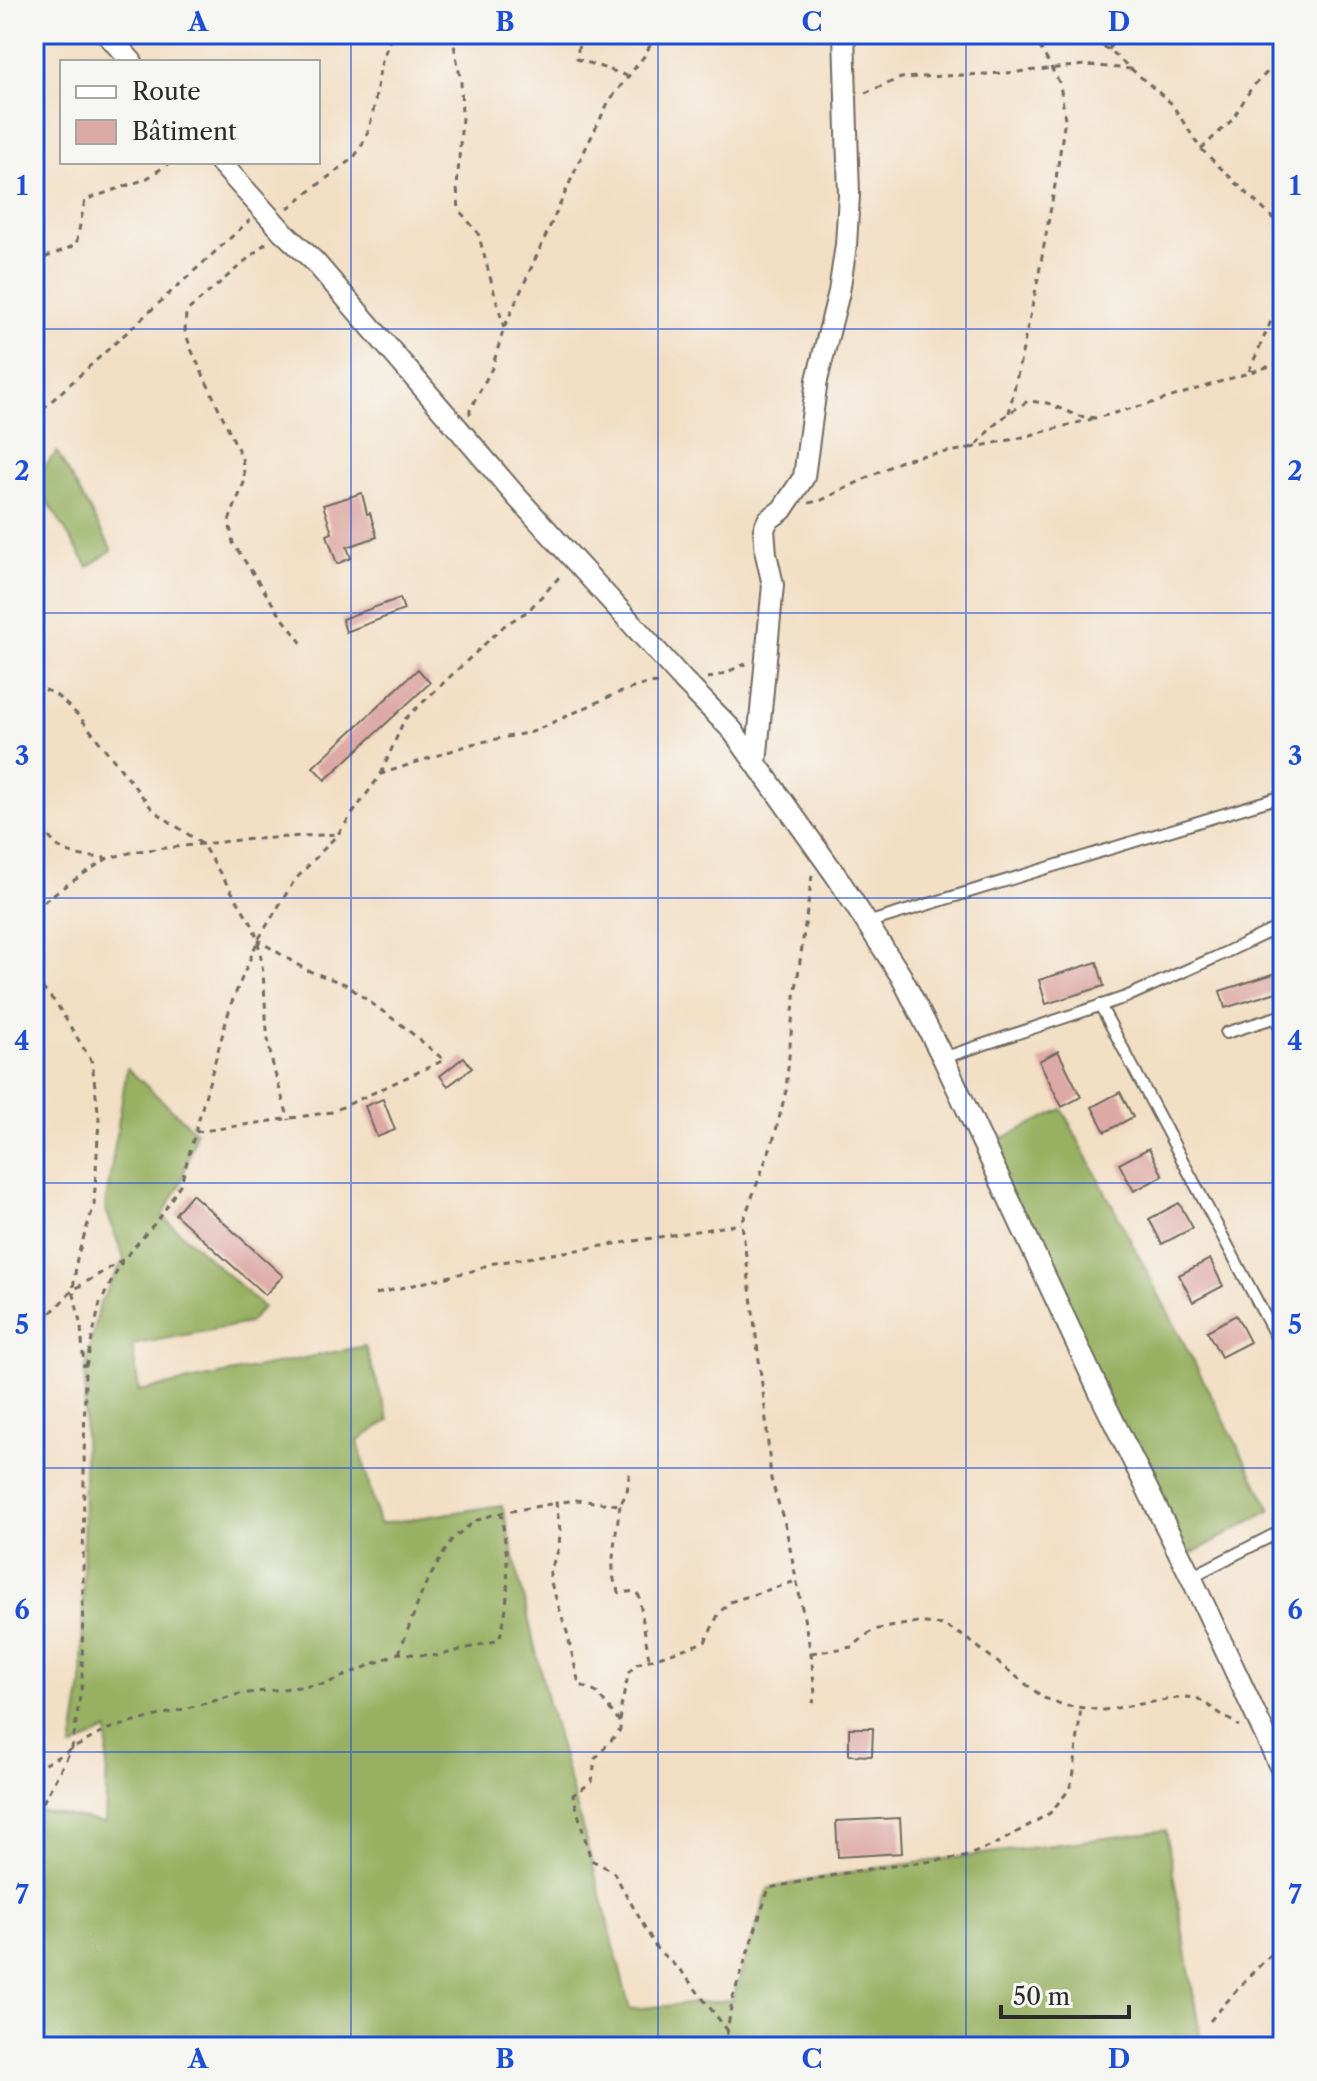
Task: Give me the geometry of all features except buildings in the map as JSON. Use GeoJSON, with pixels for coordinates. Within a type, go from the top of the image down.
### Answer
{"type":"FeatureCollection","features":[{"type":"Feature","properties":{"kind":"street"},"geometry":{"type":"LineString","coordinates":[[107,34],[130,60]]}},
{"type":"Feature","properties":{"kind":"street"},"geometry":{"type":"LineString","coordinates":[[756,763],[773,585],[764,529],[768,520],[782,510],[804,477],[817,380],[839,292],[846,245],[849,195],[844,34]]}},
{"type":"Feature","properties":{"kind":"street"},"geometry":{"type":"LineString","coordinates":[[222,164],[315,262],[516,496],[732,730],[867,923],[901,976],[943,1058],[1283,1773]]}},
{"type":"Feature","properties":{"kind":"lane"},"geometry":{"type":"LineString","coordinates":[[867,923],[1283,796]]}},
{"type":"Feature","properties":{"kind":"lane"},"geometry":{"type":"LineString","coordinates":[[943,1058],[1126,997],[1283,925]]}},
{"type":"Feature","properties":{"kind":"lane"},"geometry":{"type":"LineString","coordinates":[[1100,1005],[1283,1350]]}},
{"type":"Feature","properties":{"kind":"lane"},"geometry":{"type":"LineString","coordinates":[[1226,1033],[1280,1016],[1283,1037]]}},
{"type":"Feature","properties":{"kind":"lane"},"geometry":{"type":"LineString","coordinates":[[1191,1577],[1283,1530]]}},
{"type":"Feature","properties":{"kind":"path"},"geometry":{"type":"LineString","coordinates":[[34,417],[272,220],[353,158],[368,134],[382,62],[392,34]]}},
{"type":"Feature","properties":{"kind":"path"},"geometry":{"type":"LineString","coordinates":[[452,34],[461,82],[459,210],[478,233],[504,328]]}},
{"type":"Feature","properties":{"kind":"path"},"geometry":{"type":"LineString","coordinates":[[580,34],[577,59],[628,76]]}},
{"type":"Feature","properties":{"kind":"path"},"geometry":{"type":"LineString","coordinates":[[467,439],[470,410],[492,368],[504,328],[580,160],[609,101],[645,55],[656,34]]}},
{"type":"Feature","properties":{"kind":"path"},"geometry":{"type":"LineString","coordinates":[[1009,413],[1037,284],[1065,119],[1060,84],[1033,34]]}},
{"type":"Feature","properties":{"kind":"path"},"geometry":{"type":"LineString","coordinates":[[1082,34],[1109,50],[1171,103],[1201,149],[1283,228]]}},
{"type":"Feature","properties":{"kind":"path"},"geometry":{"type":"LineString","coordinates":[[1109,50],[1115,34]]}},
{"type":"Feature","properties":{"kind":"path"},"geometry":{"type":"LineString","coordinates":[[1201,149],[1232,120],[1252,87],[1283,57]]}},
{"type":"Feature","properties":{"kind":"path"},"geometry":{"type":"LineString","coordinates":[[847,100],[901,78],[1007,73],[1086,65],[1131,69]]}},
{"type":"Feature","properties":{"kind":"path"},"geometry":{"type":"LineString","coordinates":[[34,262],[76,245],[85,200],[146,179],[168,164]]}},
{"type":"Feature","properties":{"kind":"path"},"geometry":{"type":"LineString","coordinates":[[272,220],[268,241],[186,312],[185,331],[242,458],[245,480],[229,521],[233,543],[303,645]]}},
{"type":"Feature","properties":{"kind":"path"},"geometry":{"type":"LineString","coordinates":[[1248,372],[1283,294]]}},
{"type":"Feature","properties":{"kind":"path"},"geometry":{"type":"LineString","coordinates":[[782,510],[822,500],[901,461],[1019,438],[1159,401],[1283,362]]}},
{"type":"Feature","properties":{"kind":"path"},"geometry":{"type":"LineString","coordinates":[[968,449],[1009,413],[1028,401],[1047,403],[1078,416],[1096,418]]}},
{"type":"Feature","properties":{"kind":"path"},"geometry":{"type":"LineString","coordinates":[[85,1371],[100,1303],[124,1259],[157,1223],[181,1183],[231,1004],[258,940],[294,881],[338,834],[381,774],[404,720],[505,625],[528,611],[575,560]]}},
{"type":"Feature","properties":{"kind":"path"},"geometry":{"type":"LineString","coordinates":[[381,774],[472,744],[532,732],[615,694],[646,684],[715,677],[767,654]]}},
{"type":"Feature","properties":{"kind":"path"},"geometry":{"type":"LineString","coordinates":[[34,685],[55,694],[79,716],[153,810],[202,844],[253,926],[258,940],[269,1048],[289,1120]]}},
{"type":"Feature","properties":{"kind":"path"},"geometry":{"type":"LineString","coordinates":[[34,818],[56,846],[73,856],[108,858],[138,851],[202,844],[338,834]]}},
{"type":"Feature","properties":{"kind":"path"},"geometry":{"type":"LineString","coordinates":[[813,1703],[811,1653],[786,1528],[771,1479],[742,1224],[774,1138],[786,1091],[793,1011],[816,847]]}},
{"type":"Feature","properties":{"kind":"path"},"geometry":{"type":"LineString","coordinates":[[34,909],[108,858]]}},
{"type":"Feature","properties":{"kind":"path"},"geometry":{"type":"LineString","coordinates":[[196,1132],[332,1112],[444,1060],[345,984],[306,970],[258,940]]}},
{"type":"Feature","properties":{"kind":"path"},"geometry":{"type":"LineString","coordinates":[[34,979],[56,1003],[92,1062],[99,1119],[94,1205],[77,1258],[73,1290],[81,1327],[85,1371],[82,1684],[72,1748],[39,1810],[34,1837]]}},
{"type":"Feature","properties":{"kind":"path"},"geometry":{"type":"LineString","coordinates":[[376,1294],[476,1270],[489,1264],[742,1224]]}},
{"type":"Feature","properties":{"kind":"path"},"geometry":{"type":"LineString","coordinates":[[34,1330],[73,1290],[124,1259]]}},
{"type":"Feature","properties":{"kind":"path"},"geometry":{"type":"LineString","coordinates":[[630,1468],[627,1492],[620,1505],[612,1571],[615,1588],[620,1593],[635,1591],[639,1596],[649,1660]]}},
{"type":"Feature","properties":{"kind":"path"},"geometry":{"type":"LineString","coordinates":[[399,1653],[424,1587],[452,1539],[475,1521],[501,1513],[576,1500],[620,1505]]}},
{"type":"Feature","properties":{"kind":"path"},"geometry":{"type":"LineString","coordinates":[[556,1503],[559,1548],[550,1571],[550,1580],[567,1632],[579,1684],[597,1693],[620,1722]]}},
{"type":"Feature","properties":{"kind":"path"},"geometry":{"type":"LineString","coordinates":[[34,1770],[108,1729],[240,1694],[325,1684],[399,1653],[437,1656],[499,1640],[509,1582],[501,1513]]}},
{"type":"Feature","properties":{"kind":"path"},"geometry":{"type":"LineString","coordinates":[[728,2031],[683,1973],[657,1949],[614,1873],[591,1860],[573,1795],[592,1782],[595,1759],[620,1730],[621,1707],[629,1672],[637,1664],[705,1642],[719,1613],[730,1602],[797,1581]]}},
{"type":"Feature","properties":{"kind":"path"},"geometry":{"type":"LineString","coordinates":[[811,1653],[852,1647],[873,1630],[918,1622],[943,1625],[965,1637],[1044,1698],[1067,1706],[1104,1710],[1184,1697],[1197,1698],[1247,1731]]}},
{"type":"Feature","properties":{"kind":"path"},"geometry":{"type":"LineString","coordinates":[[725,2047],[732,2000],[769,1888],[862,1870],[964,1857],[998,1843],[1050,1813],[1069,1790],[1081,1707]]}},
{"type":"Feature","properties":{"kind":"path"},"geometry":{"type":"LineString","coordinates":[[1210,2021],[1283,1943]]}},
{"type":"Feature","properties":{"kind":"green space"},"geometry":{"type":"Polygon","coordinates":[[[57,452],[112,550],[88,567],[34,479],[57,452]]]}},
{"type":"Feature","properties":{"kind":"green space"},"geometry":{"type":"Polygon","coordinates":[[[127,1068],[196,1132],[181,1183],[162,1216],[263,1307],[249,1323],[132,1345],[139,1391],[365,1346],[389,1420],[358,1441],[379,1524],[502,1505],[548,1703],[630,2009],[732,2000],[769,1888],[862,1870],[1166,1830],[1202,2047],[34,2047],[34,1837],[39,1810],[105,1823],[108,1730],[72,1748],[82,1684],[85,1371],[100,1303],[124,1259],[105,1207],[127,1068]]]}},
{"type":"Feature","properties":{"kind":"green space"},"geometry":{"type":"Polygon","coordinates":[[[1062,1109],[1271,1510],[1182,1559],[985,1147],[1062,1109]]]}}]}
